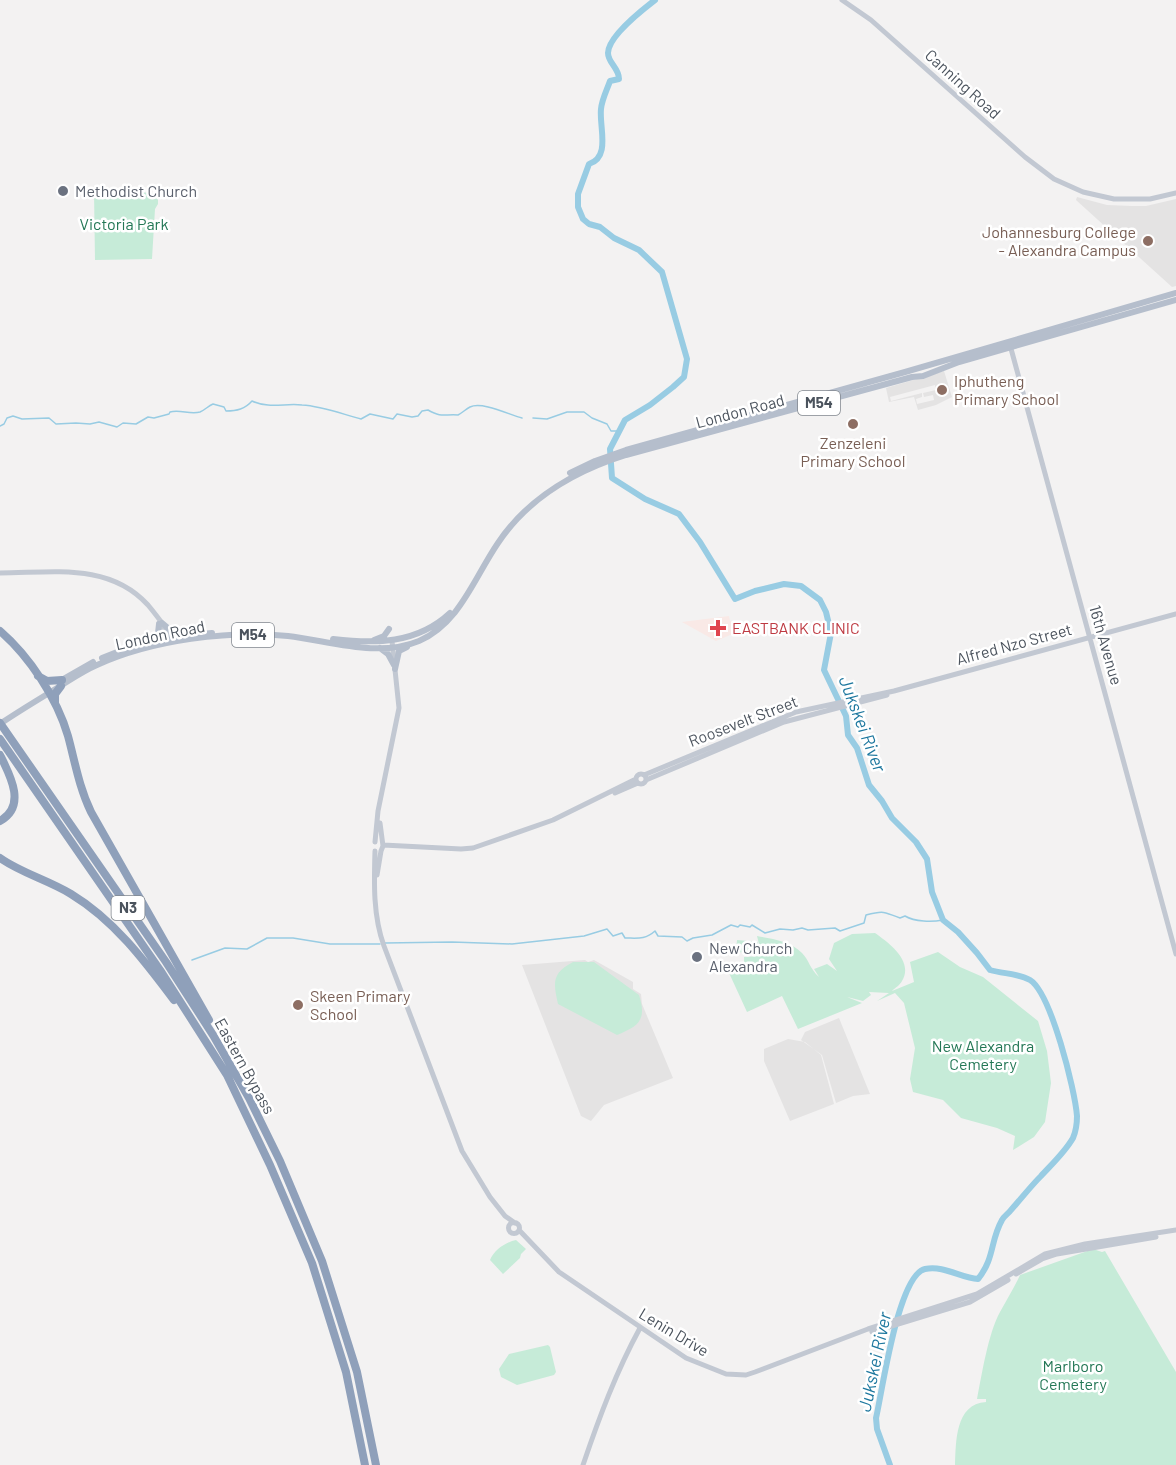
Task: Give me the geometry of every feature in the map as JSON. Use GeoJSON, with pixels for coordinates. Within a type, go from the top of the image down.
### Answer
{"type":"FeatureCollection","features":[{"type":"Feature","properties":{"kind":"highway"},"geometry":{"type":"LineString","coordinates":[[0,631],[18,648],[35,672],[45,693],[55,702]]}},
{"type":"Feature","properties":{"kind":"highway"},"geometry":{"type":"LineString","coordinates":[[35,672],[47,681],[61,683],[55,694],[55,702],[90,812],[231,1058],[249,1098]]}},
{"type":"Feature","properties":{"kind":"highway","name":"Eastern Bypass"},"geometry":{"type":"LineString","coordinates":[[0,724],[165,962],[213,1035],[249,1098],[280,1161],[321,1261],[357,1372],[376,1465]]}},
{"type":"Feature","properties":{"kind":"highway","name":"Eastern Bypass"},"geometry":{"type":"LineString","coordinates":[[0,739],[173,990],[227,1075],[312,1263],[346,1372],[365,1465]]}},
{"type":"Feature","properties":{"kind":"highway"},"geometry":{"type":"LineString","coordinates":[[0,755],[15,796],[12,810],[0,821]]}},
{"type":"Feature","properties":{"kind":"highway"},"geometry":{"type":"LineString","coordinates":[[0,858],[71,894],[97,912],[122,935],[178,1005],[244,1113]]}},
{"type":"Feature","properties":{"kind":"main road","name":"M54"},"geometry":{"type":"LineString","coordinates":[[1160,300],[1176,293]]}},
{"type":"Feature","properties":{"kind":"main road","name":"M54"},"geometry":{"type":"LineString","coordinates":[[1160,300],[1176,300]]}},
{"type":"Feature","properties":{"kind":"main road","name":"London Road"},"geometry":{"type":"LineString","coordinates":[[183,639],[267,635],[380,648],[410,640],[436,624],[456,606],[488,551],[522,510],[559,480],[580,467],[626,452],[1010,346],[1160,300]]}},
{"type":"Feature","properties":{"kind":"main road"},"geometry":{"type":"LineString","coordinates":[[160,622],[183,639],[170,644],[154,644],[160,622]]}},
{"type":"Feature","properties":{"kind":"main road"},"geometry":{"type":"LineString","coordinates":[[365,642],[382,638],[389,629],[396,636],[410,640],[399,651],[395,667]]}},
{"type":"Feature","properties":{"kind":"main road","name":"London Road"},"geometry":{"type":"LineString","coordinates":[[45,693],[105,656],[154,644],[170,644],[183,639],[217,633],[261,632],[392,644]]}},
{"type":"Feature","properties":{"kind":"main road"},"geometry":{"type":"LineString","coordinates":[[380,648],[388,654],[395,667]]}},
{"type":"Feature","properties":{"kind":"main road","name":"M54"},"geometry":{"type":"LineString","coordinates":[[0,724],[45,693]]}},
{"type":"Feature","properties":{"kind":"street","name":"Canning Road"},"geometry":{"type":"LineString","coordinates":[[842,0],[871,20],[1035,166],[1068,186],[1114,200],[1150,199],[1176,193]]}},
{"type":"Feature","properties":{"kind":"street","name":"16th Avenue"},"geometry":{"type":"LineString","coordinates":[[1010,346],[1176,954]]}},
{"type":"Feature","properties":{"kind":"street"},"geometry":{"type":"LineString","coordinates":[[0,573],[83,572],[103,576],[134,592],[160,622],[170,644]]}},
{"type":"Feature","properties":{"kind":"street","name":"Alfred Nzo Street"},"geometry":{"type":"LineString","coordinates":[[890,693],[1176,614]]}},
{"type":"Feature","properties":{"kind":"street"},"geometry":{"type":"LineString","coordinates":[[392,644],[399,694],[398,717],[380,803],[380,847],[374,894],[382,941],[462,1151],[485,1190],[505,1216],[512,1224],[519,1225],[518,1232],[510,1232],[512,1224]]}},
{"type":"Feature","properties":{"kind":"street","name":"Roosevelt Street"},"geometry":{"type":"LineString","coordinates":[[380,847],[473,848],[547,823],[637,781],[639,774],[645,777],[796,712],[853,703],[890,693]]}},
{"type":"Feature","properties":{"kind":"street","name":"Lenin Drive"},"geometry":{"type":"LineString","coordinates":[[518,1232],[559,1272],[640,1328],[686,1358],[715,1371],[735,1375],[755,1372],[856,1335],[978,1298],[1032,1264],[1049,1257],[1176,1232]]}},
{"type":"Feature","properties":{"kind":"street"},"geometry":{"type":"LineString","coordinates":[[583,1465],[603,1408],[640,1328]]}},
{"type":"Feature","properties":{"kind":"shaded area","name":"Johannesburg College - Alexandra Campus"},"geometry":{"type":"Polygon","coordinates":[[[1077,197],[1107,205],[1132,206],[1146,206],[1176,199],[1176,286],[1172,287],[1076,200],[1077,197]]]}},
{"type":"Feature","properties":{"kind":"shaded area","name":"Iphutheng Primary School"},"geometry":{"type":"Polygon","coordinates":[[[944,371],[952,397],[918,410],[914,397],[889,402],[886,388],[944,371]],[[935,385],[890,397],[891,401],[922,393],[922,397],[916,399],[917,404],[934,400],[933,395],[924,397],[923,393],[936,390],[935,385]]]}},
{"type":"Feature","properties":{"kind":"shaded area","name":"EASTBANK CLINIC"},"geometry":{"type":"Polygon","coordinates":[[[729,616],[730,621],[740,623],[742,630],[716,641],[682,622],[729,616]]]}},
{"type":"Feature","properties":{"kind":"shaded area"},"geometry":{"type":"Polygon","coordinates":[[[585,960],[588,962],[594,960],[633,982],[633,989],[641,994],[642,1004],[673,1078],[604,1105],[591,1121],[581,1116],[522,965],[585,960]]]}},
{"type":"Feature","properties":{"kind":"shaded area"},"geometry":{"type":"Polygon","coordinates":[[[839,1018],[870,1094],[853,1096],[836,1103],[822,1055],[801,1040],[805,1032],[839,1018]]]}},
{"type":"Feature","properties":{"kind":"shaded area"},"geometry":{"type":"Polygon","coordinates":[[[788,1039],[805,1042],[821,1055],[834,1104],[790,1121],[764,1061],[764,1049],[788,1039]]]}},
{"type":"Feature","properties":{"kind":"green space","name":"Victoria Park"},"geometry":{"type":"Polygon","coordinates":[[[94,191],[158,193],[152,259],[95,260],[94,191]]]}},
{"type":"Feature","properties":{"kind":"green space","name":"New Alexandra Cemetery"},"geometry":{"type":"Polygon","coordinates":[[[875,933],[898,953],[905,966],[902,981],[892,991],[914,982],[910,962],[938,952],[960,967],[983,977],[1038,1021],[1047,1051],[1051,1083],[1045,1122],[1034,1137],[1013,1150],[1015,1136],[997,1128],[961,1118],[943,1100],[913,1092],[910,1079],[915,1048],[904,1003],[895,993],[877,1001],[889,993],[869,992],[871,995],[863,1001],[847,997],[862,1003],[798,1029],[782,996],[747,1012],[724,962],[744,964],[744,957],[762,956],[757,936],[781,941],[798,949],[819,977],[814,969],[827,964],[837,971],[829,959],[834,943],[852,934],[875,933]]]}},
{"type":"Feature","properties":{"kind":"green space"},"geometry":{"type":"Polygon","coordinates":[[[737,940],[758,942],[757,953],[736,952],[737,940]]]}},
{"type":"Feature","properties":{"kind":"green space"},"geometry":{"type":"Polygon","coordinates":[[[573,962],[594,962],[639,995],[642,1011],[636,1025],[617,1035],[558,1004],[555,990],[556,979],[561,970],[573,962]]]}},
{"type":"Feature","properties":{"kind":"green space"},"geometry":{"type":"Polygon","coordinates":[[[516,1240],[526,1249],[503,1274],[490,1260],[501,1247],[516,1240]]]}},
{"type":"Feature","properties":{"kind":"green space","name":"Marlboro Cemetery"},"geometry":{"type":"Polygon","coordinates":[[[1093,1249],[1105,1251],[1176,1372],[1176,1465],[955,1465],[957,1435],[963,1417],[968,1409],[986,1402],[986,1399],[977,1399],[989,1343],[1000,1312],[1020,1275],[1093,1249]]]}},
{"type":"Feature","properties":{"kind":"green space"},"geometry":{"type":"Polygon","coordinates":[[[548,1345],[556,1372],[554,1375],[517,1385],[501,1377],[499,1369],[509,1354],[548,1345]]]}},
{"type":"Feature","properties":{"kind":"waterway","name":"Jukskei River"},"geometry":{"type":"LineString","coordinates":[[655,0],[619,32],[609,47],[608,57],[619,79],[610,81],[603,98],[602,148],[596,160],[589,164],[578,194],[578,207],[583,219],[589,224],[600,227],[614,238],[639,250],[662,272],[687,359],[684,377],[650,405],[625,420],[610,449],[612,478],[645,499],[679,514],[700,542],[735,599],[784,584],[801,586],[820,600],[826,612],[831,633],[824,670],[846,716],[848,735],[857,748],[869,785],[892,818],[916,842],[927,859],[932,892],[943,920],[958,932],[990,970],[1025,978],[1038,989],[1046,1003],[1061,1043],[1075,1103],[1077,1121],[1073,1138],[1003,1219],[998,1228],[990,1257],[978,1279],[946,1270],[925,1269],[915,1276],[907,1291],[893,1336],[876,1418],[877,1429],[890,1465]]}},
{"type":"Feature","properties":{"kind":"waterway"},"geometry":{"type":"LineString","coordinates":[[0,426],[7,418],[13,416],[22,419],[49,418],[56,424],[99,422],[117,427],[123,423],[136,424],[148,417],[154,418],[174,411],[200,412],[213,404],[224,407],[226,411],[237,410],[252,401],[265,405],[317,407],[361,419],[370,414],[393,419],[397,414],[412,417],[428,410],[440,415],[458,415],[475,406],[489,407],[522,418]]}},
{"type":"Feature","properties":{"kind":"waterway"},"geometry":{"type":"LineString","coordinates":[[533,418],[547,419],[567,412],[584,412],[607,424],[611,431],[619,431]]}},
{"type":"Feature","properties":{"kind":"waterway"},"geometry":{"type":"LineString","coordinates":[[385,943],[512,944],[584,936],[607,929],[613,936],[622,933],[625,938],[644,937],[655,931],[658,936],[682,937],[687,941],[712,935],[731,925],[738,927],[752,925],[765,933],[780,929],[802,928],[808,930],[835,928],[840,931],[864,923],[866,915],[881,912],[900,918],[905,916],[919,920],[943,920]]}},
{"type":"Feature","properties":{"kind":"waterway"},"geometry":{"type":"LineString","coordinates":[[192,960],[225,948],[247,949],[267,938],[293,938],[330,944],[380,944]]}},
{"type":"Feature","properties":{"kind":"place","name":"Methodist Church"},"geometry":{"type":"Point","coordinates":[63,191]}},
{"type":"Feature","properties":{"kind":"place","name":"Johannesburg College - Alexandra Campus"},"geometry":{"type":"Point","coordinates":[1148,241]}},
{"type":"Feature","properties":{"kind":"place","name":"Iphutheng Primary School"},"geometry":{"type":"Point","coordinates":[942,390]}},
{"type":"Feature","properties":{"kind":"place","name":"Zenzeleni Primary School"},"geometry":{"type":"Point","coordinates":[853,424]}},
{"type":"Feature","properties":{"kind":"place","name":"EASTBANK CLINIC"},"geometry":{"type":"Point","coordinates":[718,628]}},
{"type":"Feature","properties":{"kind":"place","name":"New Church Alexandra"},"geometry":{"type":"Point","coordinates":[697,957]}},
{"type":"Feature","properties":{"kind":"place","name":"Skeen Primary School"},"geometry":{"type":"Point","coordinates":[298,1005]}}]}
